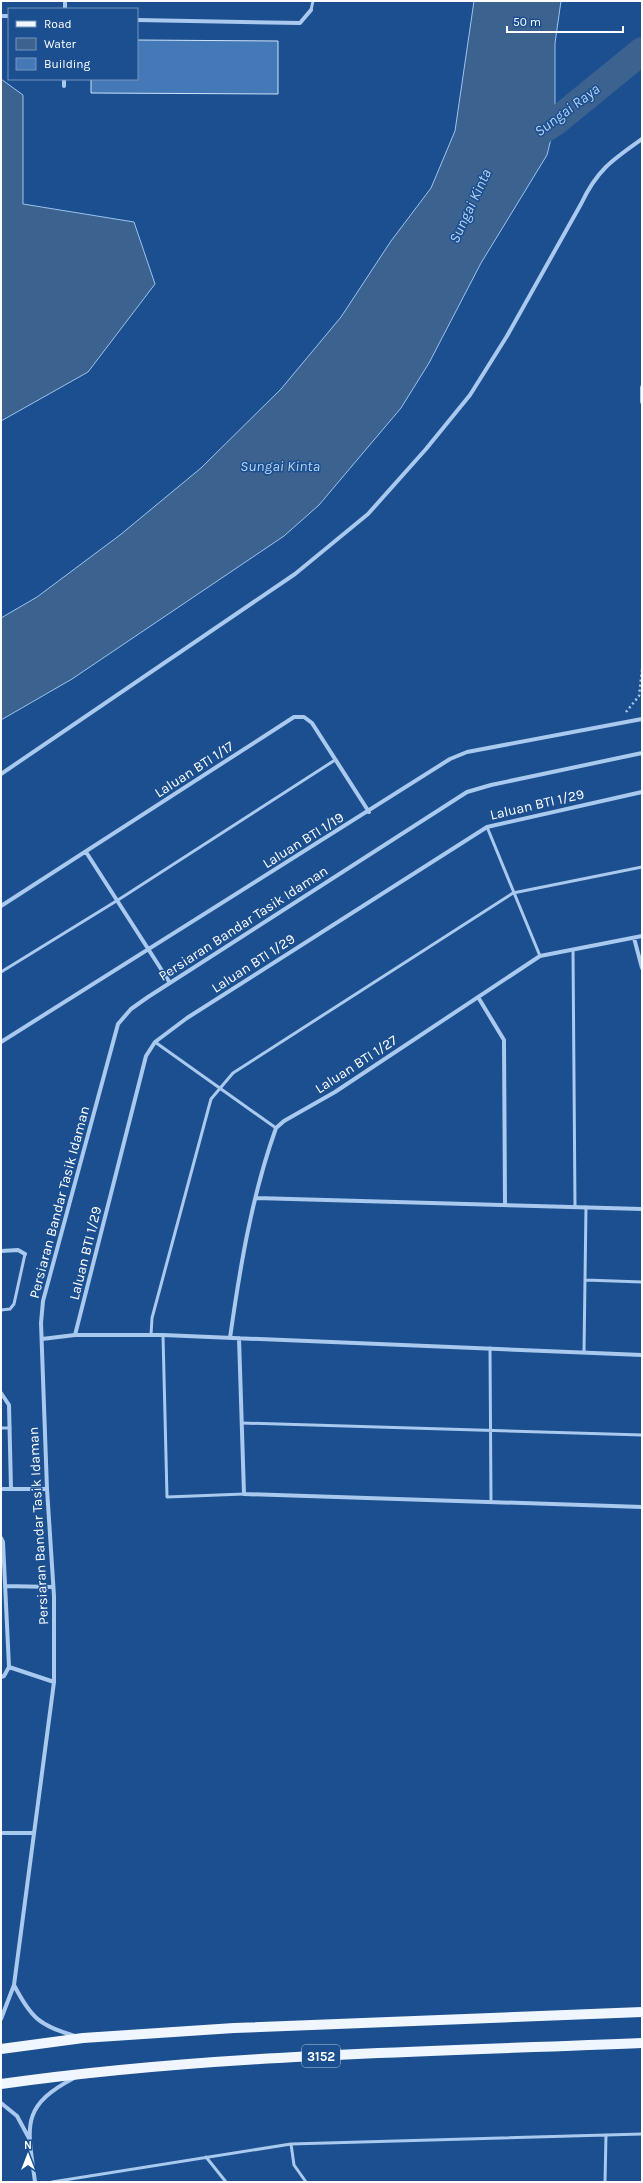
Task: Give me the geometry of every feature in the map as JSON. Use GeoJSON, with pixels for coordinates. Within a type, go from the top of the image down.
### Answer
{"type":"FeatureCollection","features":[{"type":"Feature","properties":{"kind":"main road","name":"3152"},"geometry":{"type":"LineString","coordinates":[[1,2049],[82,2038],[234,2028],[642,2012]]}},
{"type":"Feature","properties":{"kind":"main road","name":"3152"},"geometry":{"type":"LineString","coordinates":[[1,2084],[85,2072],[236,2060],[642,2043]]}},
{"type":"Feature","properties":{"kind":"street"},"geometry":{"type":"LineString","coordinates":[[138,20],[300,23],[311,10]]}},
{"type":"Feature","properties":{"kind":"street"},"geometry":{"type":"LineString","coordinates":[[64,80],[64,86]]}},
{"type":"Feature","properties":{"kind":"street"},"geometry":{"type":"LineString","coordinates":[[1,774],[295,574],[368,514],[426,449],[470,395],[507,336],[582,204],[592,182],[604,167],[642,139]]}},
{"type":"Feature","properties":{"kind":"street"},"geometry":{"type":"LineString","coordinates":[[642,387],[642,402]]}},
{"type":"Feature","properties":{"kind":"street","name":"Laluan BTI 1/17"},"geometry":{"type":"LineString","coordinates":[[1,906],[294,717],[304,717],[312,723],[369,812]]}},
{"type":"Feature","properties":{"kind":"street","name":"Laluan BTI 1/19"},"geometry":{"type":"LineString","coordinates":[[1,1042],[369,812],[450,759],[467,752],[642,719]]}},
{"type":"Feature","properties":{"kind":"street","name":"Persiaran Bandar Tasik Idaman"},"geometry":{"type":"LineString","coordinates":[[1,2019],[14,1985],[54,1682],[53,1587],[47,1489],[42,1339],[43,1301],[118,1024],[131,1009],[170,983],[467,792],[491,785],[642,754]]}},
{"type":"Feature","properties":{"kind":"street","name":"Laluan BTI 1/29"},"geometry":{"type":"LineString","coordinates":[[75,1335],[146,1056],[155,1042],[187,1018],[487,826],[642,792]]}},
{"type":"Feature","properties":{"kind":"street"},"geometry":{"type":"LineString","coordinates":[[86,852],[150,949],[170,983]]}},
{"type":"Feature","properties":{"kind":"street","name":"Laluan BTI 1/27"},"geometry":{"type":"LineString","coordinates":[[276,1128],[284,1121],[335,1092],[540,956],[642,936]]}},
{"type":"Feature","properties":{"kind":"street"},"geometry":{"type":"LineString","coordinates":[[634,938],[642,968]]}},
{"type":"Feature","properties":{"kind":"street"},"geometry":{"type":"LineString","coordinates":[[478,997],[504,1040],[505,1205]]}},
{"type":"Feature","properties":{"kind":"street"},"geometry":{"type":"LineString","coordinates":[[230,1338],[238,1280],[256,1198],[276,1128]]}},
{"type":"Feature","properties":{"kind":"street"},"geometry":{"type":"LineString","coordinates":[[256,1198],[642,1209]]}},
{"type":"Feature","properties":{"kind":"street"},"geometry":{"type":"LineString","coordinates":[[1,1251],[18,1250],[25,1254]]}},
{"type":"Feature","properties":{"kind":"street"},"geometry":{"type":"LineString","coordinates":[[42,1339],[75,1335],[151,1335],[642,1355]]}},
{"type":"Feature","properties":{"kind":"street"},"geometry":{"type":"LineString","coordinates":[[239,1338],[244,1494],[642,1507]]}},
{"type":"Feature","properties":{"kind":"street"},"geometry":{"type":"LineString","coordinates":[[1,1393],[9,1404],[11,1489]]}},
{"type":"Feature","properties":{"kind":"street"},"geometry":{"type":"LineString","coordinates":[[1,1489],[47,1489]]}},
{"type":"Feature","properties":{"kind":"street"},"geometry":{"type":"LineString","coordinates":[[1,1538],[3,1542],[6,1586],[9,1667],[4,1676],[1,1677]]}},
{"type":"Feature","properties":{"kind":"street"},"geometry":{"type":"LineString","coordinates":[[6,1586],[53,1587]]}},
{"type":"Feature","properties":{"kind":"street"},"geometry":{"type":"LineString","coordinates":[[9,1667],[54,1682]]}},
{"type":"Feature","properties":{"kind":"street"},"geometry":{"type":"LineString","coordinates":[[1,1833],[34,1833]]}},
{"type":"Feature","properties":{"kind":"street"},"geometry":{"type":"LineString","coordinates":[[14,1985],[25,2006],[39,2022],[58,2031],[82,2038]]}},
{"type":"Feature","properties":{"kind":"street"},"geometry":{"type":"LineString","coordinates":[[35,2182],[30,2140],[31,2118],[40,2102],[57,2087],[85,2072]]}},
{"type":"Feature","properties":{"kind":"street"},"geometry":{"type":"LineString","coordinates":[[1,2103],[17,2116],[30,2140]]}},
{"type":"Feature","properties":{"kind":"lane"},"geometry":{"type":"LineString","coordinates":[[311,10],[313,1]]}},
{"type":"Feature","properties":{"kind":"lane"},"geometry":{"type":"LineString","coordinates":[[1,972],[118,900],[335,760]]}},
{"type":"Feature","properties":{"kind":"lane"},"geometry":{"type":"LineString","coordinates":[[487,826],[513,893],[540,956]]}},
{"type":"Feature","properties":{"kind":"lane"},"geometry":{"type":"LineString","coordinates":[[151,1335],[152,1318],[211,1100],[219,1088],[233,1073],[513,893],[642,867]]}},
{"type":"Feature","properties":{"kind":"lane"},"geometry":{"type":"LineString","coordinates":[[573,950],[574,1207]]}},
{"type":"Feature","properties":{"kind":"lane"},"geometry":{"type":"LineString","coordinates":[[155,1042],[276,1128]]}},
{"type":"Feature","properties":{"kind":"lane"},"geometry":{"type":"LineString","coordinates":[[584,1352],[586,1207]]}},
{"type":"Feature","properties":{"kind":"lane"},"geometry":{"type":"LineString","coordinates":[[1,1310],[10,1309],[14,1304],[25,1254]]}},
{"type":"Feature","properties":{"kind":"lane"},"geometry":{"type":"LineString","coordinates":[[585,1280],[642,1282]]}},
{"type":"Feature","properties":{"kind":"lane"},"geometry":{"type":"LineString","coordinates":[[163,1336],[167,1497],[244,1494]]}},
{"type":"Feature","properties":{"kind":"lane"},"geometry":{"type":"LineString","coordinates":[[490,1348],[490,1502]]}},
{"type":"Feature","properties":{"kind":"lane"},"geometry":{"type":"LineString","coordinates":[[242,1423],[642,1435]]}},
{"type":"Feature","properties":{"kind":"lane"},"geometry":{"type":"LineString","coordinates":[[1,1428],[10,1428]]}},
{"type":"Feature","properties":{"kind":"lane"},"geometry":{"type":"LineString","coordinates":[[1,1606],[6,1606]]}},
{"type":"Feature","properties":{"kind":"lane"},"geometry":{"type":"LineString","coordinates":[[52,2182],[291,2144],[642,2134]]}},
{"type":"Feature","properties":{"kind":"lane"},"geometry":{"type":"LineString","coordinates":[[606,2135],[606,2182]]}},
{"type":"Feature","properties":{"kind":"lane"},"geometry":{"type":"LineString","coordinates":[[291,2144],[294,2165],[306,2182]]}},
{"type":"Feature","properties":{"kind":"lane"},"geometry":{"type":"LineString","coordinates":[[206,2157],[225,2182]]}},
{"type":"Feature","properties":{"kind":"path"},"geometry":{"type":"LineString","coordinates":[[624,722],[628,708],[639,696],[642,670]]}},
{"type":"Feature","properties":{"kind":"water","name":"Sungai Kinta"},"geometry":{"type":"Polygon","coordinates":[[[474,1],[561,1],[555,43],[555,122],[547,155],[481,263],[429,363],[401,408],[319,505],[284,536],[72,679],[1,720],[1,618],[37,597],[120,535],[201,468],[281,389],[341,317],[391,241],[431,188],[455,131],[474,1]]]}},
{"type":"Feature","properties":{"kind":"water"},"geometry":{"type":"Polygon","coordinates":[[[1,79],[23,95],[23,204],[134,222],[155,284],[88,372],[1,421],[1,79]]]}},
{"type":"Feature","properties":{"kind":"building"},"geometry":{"type":"Polygon","coordinates":[[[138,40],[278,41],[278,94],[91,93],[91,80],[138,80],[138,40]]]}},
{"type":"Feature","properties":{"kind":"waterway","name":"Sungai Raya"},"geometry":{"type":"LineString","coordinates":[[522,143],[555,122],[642,51]]}}]}
